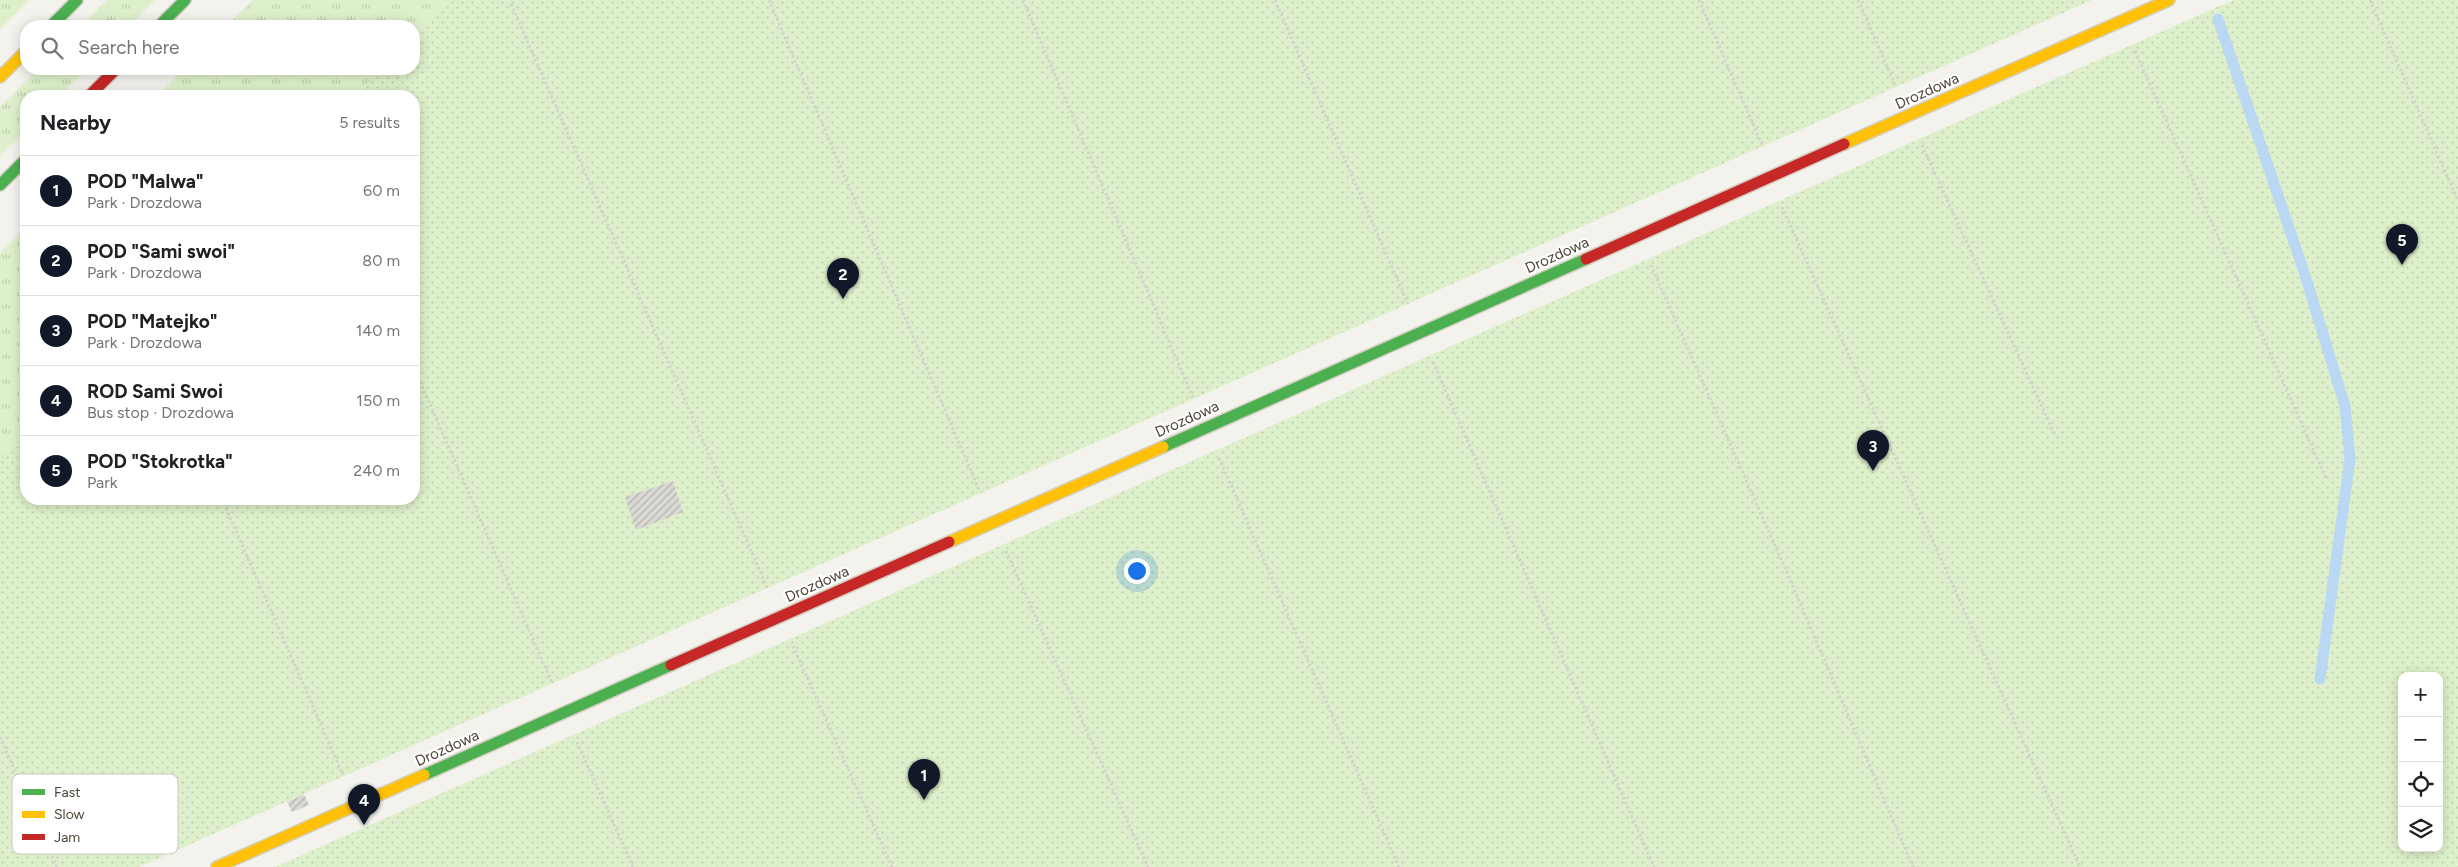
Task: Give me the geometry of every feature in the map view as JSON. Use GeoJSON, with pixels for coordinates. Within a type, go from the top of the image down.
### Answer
{"type":"FeatureCollection","features":[{"type":"Feature","properties":{"kind":"main road"},"geometry":{"type":"LineString","coordinates":[[57,20],[77,0]]}},
{"type":"Feature","properties":{"kind":"main road"},"geometry":{"type":"LineString","coordinates":[[165,20],[185,0]]}},
{"type":"Feature","properties":{"kind":"main road","name":"Drozdowa"},"geometry":{"type":"LineString","coordinates":[[222,866],[355,804],[2169,0]]}},
{"type":"Feature","properties":{"kind":"main road"},"geometry":{"type":"LineString","coordinates":[[0,77],[20,57]]}},
{"type":"Feature","properties":{"kind":"main road"},"geometry":{"type":"LineString","coordinates":[[95,90],[110,75]]}},
{"type":"Feature","properties":{"kind":"main road"},"geometry":{"type":"LineString","coordinates":[[0,185],[20,165]]}},
{"type":"Feature","properties":{"kind":"path"},"geometry":{"type":"LineString","coordinates":[[769,0],[993,522],[1148,867]]}},
{"type":"Feature","properties":{"kind":"path"},"geometry":{"type":"LineString","coordinates":[[1275,0],[1654,867]]}},
{"type":"Feature","properties":{"kind":"path"},"geometry":{"type":"LineString","coordinates":[[1699,0],[1762,143],[1768,177],[2080,867]]}},
{"type":"Feature","properties":{"kind":"path"},"geometry":{"type":"LineString","coordinates":[[1858,0],[1908,116],[2055,435]]}},
{"type":"Feature","properties":{"kind":"path"},"geometry":{"type":"LineString","coordinates":[[2370,0],[2458,201]]}},
{"type":"Feature","properties":{"kind":"path"},"geometry":{"type":"LineString","coordinates":[[511,4],[892,867]]}},
{"type":"Feature","properties":{"kind":"path"},"geometry":{"type":"LineString","coordinates":[[2121,21],[2326,478]]}},
{"type":"Feature","properties":{"kind":"path"},"geometry":{"type":"LineString","coordinates":[[1638,235],[1788,575],[1913,867]]}},
{"type":"Feature","properties":{"kind":"path"},"geometry":{"type":"LineString","coordinates":[[420,382],[633,867]]}},
{"type":"Feature","properties":{"kind":"path"},"geometry":{"type":"LineString","coordinates":[[225,505],[355,804]]}},
{"type":"Feature","properties":{"kind":"path"},"geometry":{"type":"LineString","coordinates":[[0,737],[16,774]]}},
{"type":"Feature","properties":{"kind":"path"},"geometry":{"type":"LineString","coordinates":[[51,854],[57,867]]}},
{"type":"Feature","properties":{"kind":"green space"},"geometry":{"type":"Polygon","coordinates":[[[0,0],[29,0],[0,29],[0,0]]]}},
{"type":"Feature","properties":{"kind":"green space"},"geometry":{"type":"Polygon","coordinates":[[[107,0],[155,0],[135,20],[87,20],[107,0]]]}},
{"type":"Feature","properties":{"kind":"green space"},"geometry":{"type":"Polygon","coordinates":[[[253,0],[449,0],[420,30],[420,20],[233,20],[253,0]]]}},
{"type":"Feature","properties":{"kind":"green space"},"geometry":{"type":"Polygon","coordinates":[[[449,0],[2092,0],[178,850],[178,774],[12,774],[12,854],[168,854],[139,867],[0,867],[0,461],[20,440],[20,505],[420,505],[420,90],[361,90],[376,75],[420,75],[420,30],[449,0]]]}},
{"type":"Feature","properties":{"kind":"green space"},"geometry":{"type":"Polygon","coordinates":[[[2233,0],[2458,0],[2458,867],[275,867],[2233,0]]]}},
{"type":"Feature","properties":{"kind":"green space"},"geometry":{"type":"Polygon","coordinates":[[[32,75],[81,75],[65,90],[20,90],[20,135],[0,156],[0,107],[32,75]]]}},
{"type":"Feature","properties":{"kind":"green space"},"geometry":{"type":"Polygon","coordinates":[[[178,75],[376,75],[361,90],[163,90],[178,75]]]}},
{"type":"Feature","properties":{"kind":"green space"},"geometry":{"type":"Polygon","coordinates":[[[20,233],[20,440],[0,461],[0,253],[20,233]]]}},
{"type":"Feature","properties":{"kind":"building"},"geometry":{"type":"Polygon","coordinates":[[[673,481],[683,512],[636,530],[625,497],[673,481]]]}},
{"type":"Feature","properties":{"kind":"building"},"geometry":{"type":"Polygon","coordinates":[[[304,794],[309,805],[292,812],[287,802],[304,794]]]}},
{"type":"Feature","properties":{"kind":"waterway"},"geometry":{"type":"LineString","coordinates":[[2218,19],[2304,272],[2345,406],[2350,459],[2320,679]]}},
{"type":"Feature","properties":{"kind":"traffic: fast"},"geometry":{"type":"LineString","coordinates":[[57,20],[77,0]]}},
{"type":"Feature","properties":{"kind":"traffic: fast"},"geometry":{"type":"LineString","coordinates":[[165,20],[185,0]]}},
{"type":"Feature","properties":{"kind":"traffic: fast"},"geometry":{"type":"LineString","coordinates":[[0,185],[20,165]]}},
{"type":"Feature","properties":{"kind":"traffic: fast"},"geometry":{"type":"LineString","coordinates":[[1163,447],[1586,259]]}},
{"type":"Feature","properties":{"kind":"traffic: fast"},"geometry":{"type":"LineString","coordinates":[[424,775],[671,665]]}},
{"type":"Feature","properties":{"kind":"traffic: slow"},"geometry":{"type":"LineString","coordinates":[[1844,144],[2169,0]]}},
{"type":"Feature","properties":{"kind":"traffic: slow"},"geometry":{"type":"LineString","coordinates":[[0,77],[20,57]]}},
{"type":"Feature","properties":{"kind":"traffic: slow"},"geometry":{"type":"LineString","coordinates":[[949,542],[1163,447]]}},
{"type":"Feature","properties":{"kind":"traffic: slow"},"geometry":{"type":"LineString","coordinates":[[217,867],[424,775]]}},
{"type":"Feature","properties":{"kind":"traffic: jam"},"geometry":{"type":"LineString","coordinates":[[95,90],[110,75]]}},
{"type":"Feature","properties":{"kind":"traffic: jam"},"geometry":{"type":"LineString","coordinates":[[1586,259],[1844,144]]}},
{"type":"Feature","properties":{"kind":"traffic: jam"},"geometry":{"type":"LineString","coordinates":[[671,665],[949,542]]}},
{"type":"Feature","properties":{"kind":"place","name":"POD \"Stokrotka\""},"geometry":{"type":"Point","coordinates":[2402,265]}},
{"type":"Feature","properties":{"kind":"place","name":"POD \"Sami swoi\""},"geometry":{"type":"Point","coordinates":[843,299]}},
{"type":"Feature","properties":{"kind":"place","name":"POD \"Matejko\""},"geometry":{"type":"Point","coordinates":[1873,471]}},
{"type":"Feature","properties":{"kind":"place","name":"POD \"Malwa\""},"geometry":{"type":"Point","coordinates":[924,800]}},
{"type":"Feature","properties":{"kind":"place","name":"ROD Sami Swoi"},"geometry":{"type":"Point","coordinates":[364,825]}}]}
